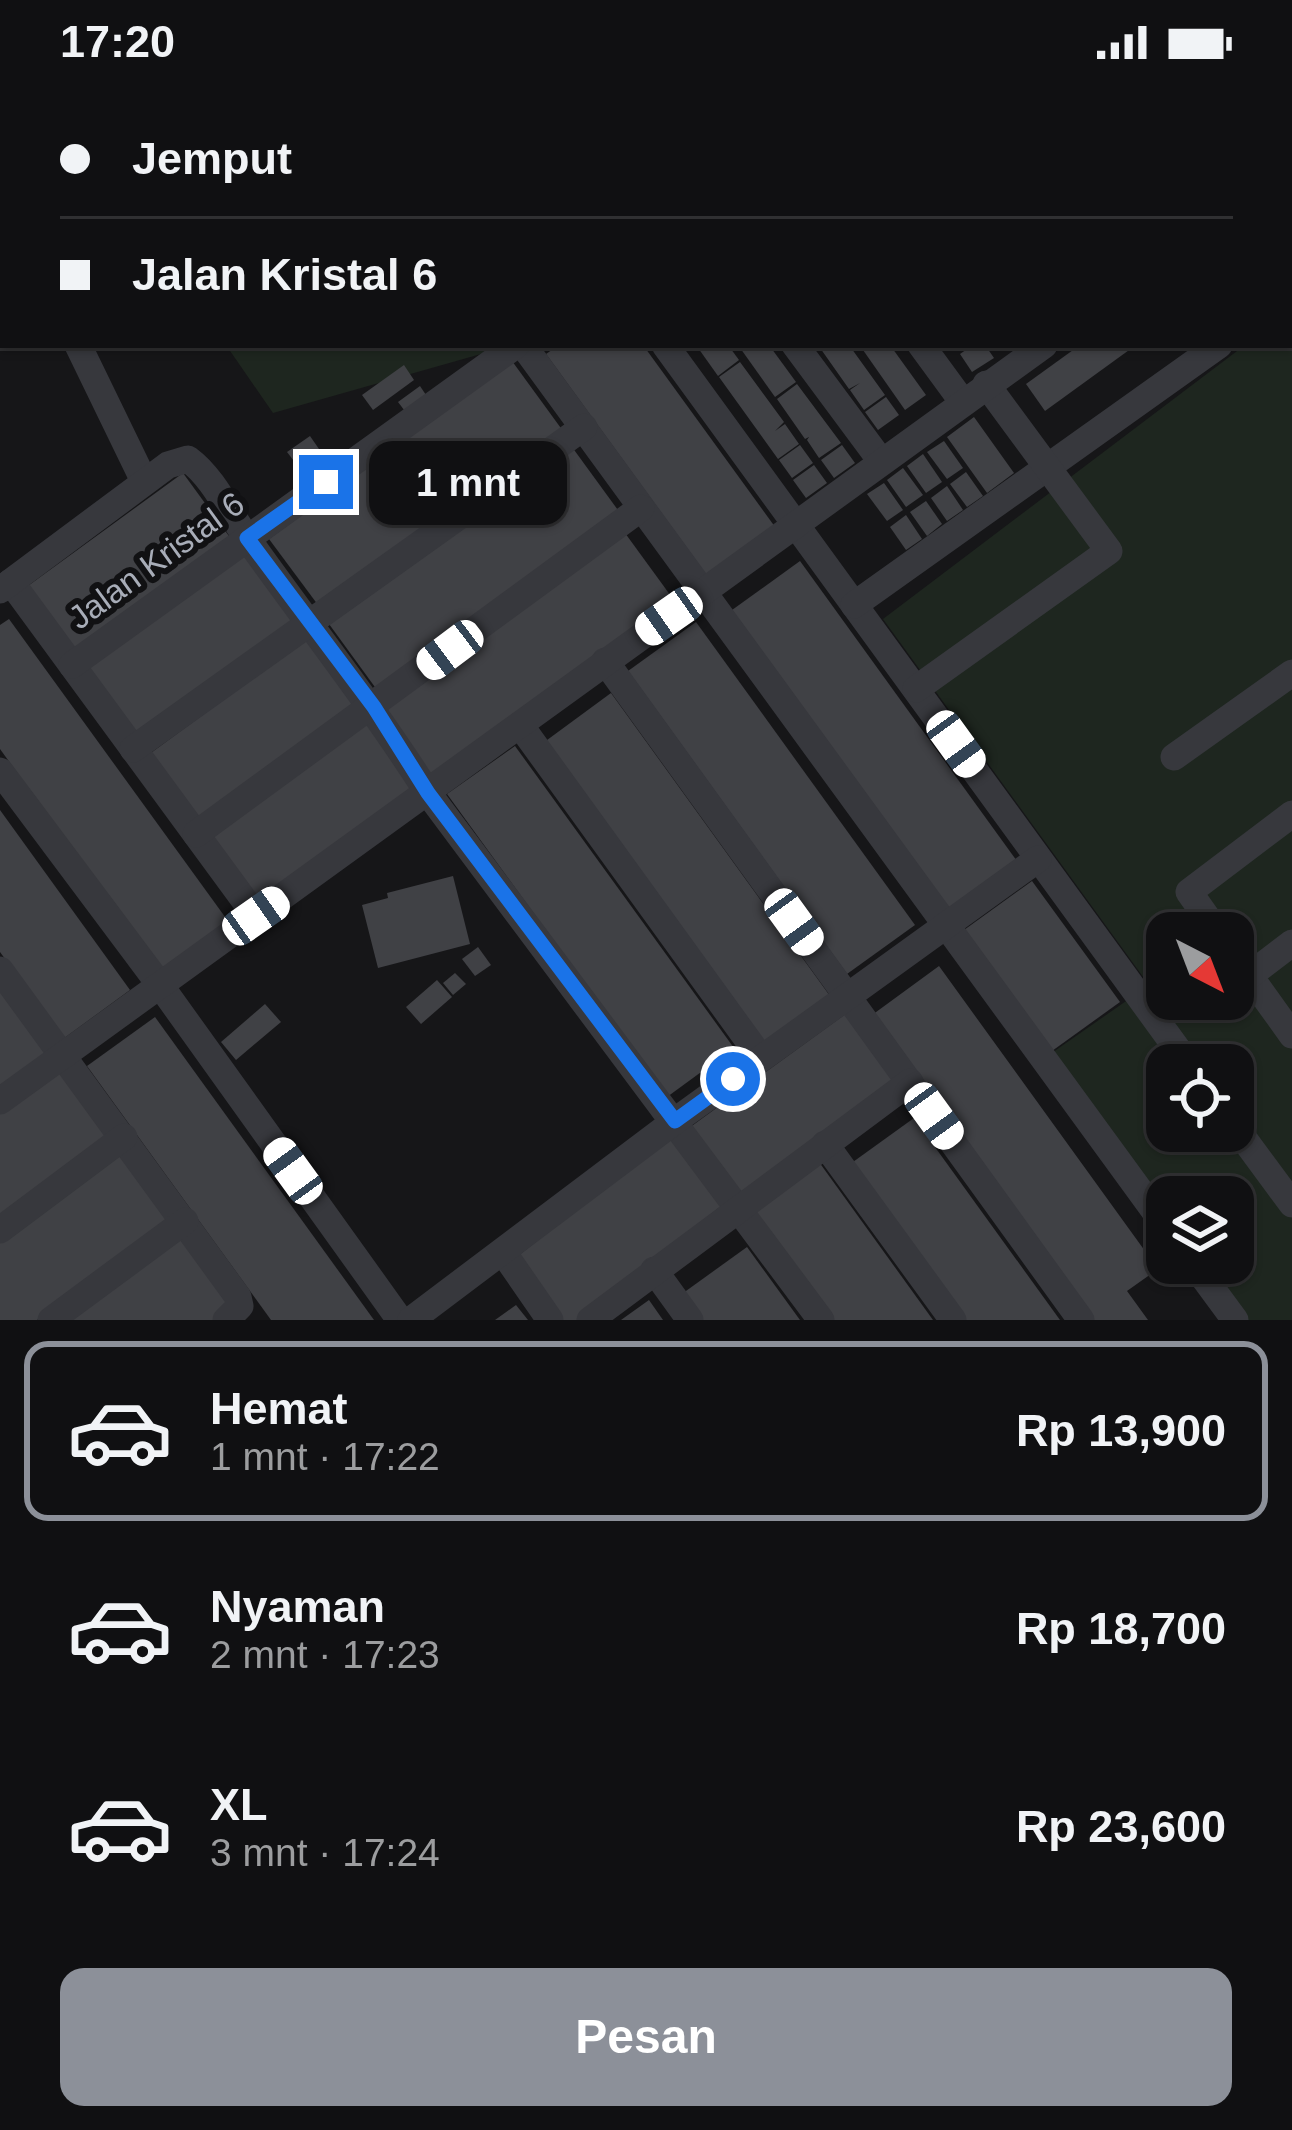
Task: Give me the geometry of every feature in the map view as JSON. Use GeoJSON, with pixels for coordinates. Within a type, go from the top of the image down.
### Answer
{"type":"FeatureCollection","features":[{"type":"Feature","properties":{"kind":"street"},"geometry":{"type":"LineString","coordinates":[[79,348],[144,482]]}},
{"type":"Feature","properties":{"kind":"street","name":"Jalan Kristal 6"},"geometry":{"type":"LineString","coordinates":[[72,665],[515,348]]}},
{"type":"Feature","properties":{"kind":"street"},"geometry":{"type":"LineString","coordinates":[[521,348],[584,427],[1146,1200]]}},
{"type":"Feature","properties":{"kind":"street"},"geometry":{"type":"LineString","coordinates":[[667,348],[1175,1044]]}},
{"type":"Feature","properties":{"kind":"street"},"geometry":{"type":"LineString","coordinates":[[797,348],[880,461]]}},
{"type":"Feature","properties":{"kind":"street"},"geometry":{"type":"LineString","coordinates":[[923,348],[962,400]]}},
{"type":"Feature","properties":{"kind":"street"},"geometry":{"type":"LineString","coordinates":[[0,1101],[1040,348]]}},
{"type":"Feature","properties":{"kind":"street"},"geometry":{"type":"LineString","coordinates":[[854,605],[1215,348]]}},
{"type":"Feature","properties":{"kind":"street"},"geometry":{"type":"LineString","coordinates":[[916,688],[1109,551],[986,384]]}},
{"type":"Feature","properties":{"kind":"street"},"geometry":{"type":"LineString","coordinates":[[133,748],[584,427]]}},
{"type":"Feature","properties":{"kind":"street"},"geometry":{"type":"LineString","coordinates":[[256,916],[72,665],[5,586],[180,458],[188,459],[208,479],[374,707],[428,793],[821,1320]]}},
{"type":"Feature","properties":{"kind":"street"},"geometry":{"type":"LineString","coordinates":[[196,834],[641,508]]}},
{"type":"Feature","properties":{"kind":"street"},"geometry":{"type":"LineString","coordinates":[[605,661],[1081,1320]]}},
{"type":"Feature","properties":{"kind":"street"},"geometry":{"type":"LineString","coordinates":[[1174,757],[1292,674]]}},
{"type":"Feature","properties":{"kind":"street"},"geometry":{"type":"LineString","coordinates":[[520,725],[761,1058]]}},
{"type":"Feature","properties":{"kind":"street"},"geometry":{"type":"LineString","coordinates":[[0,771],[400,1320]]}},
{"type":"Feature","properties":{"kind":"street"},"geometry":{"type":"LineString","coordinates":[[1204,912],[1190,892],[1292,814]]}},
{"type":"Feature","properties":{"kind":"street"},"geometry":{"type":"LineString","coordinates":[[411,1320],[675,1121],[1038,859]]}},
{"type":"Feature","properties":{"kind":"street"},"geometry":{"type":"LineString","coordinates":[[1254,959],[1292,943]]}},
{"type":"Feature","properties":{"kind":"street"},"geometry":{"type":"LineString","coordinates":[[0,970],[238,1297],[240,1306],[226,1320]]}},
{"type":"Feature","properties":{"kind":"street"},"geometry":{"type":"LineString","coordinates":[[1254,981],[1292,1036]]}},
{"type":"Feature","properties":{"kind":"street"},"geometry":{"type":"LineString","coordinates":[[590,1320],[910,1082]]}},
{"type":"Feature","properties":{"kind":"street"},"geometry":{"type":"LineString","coordinates":[[0,1230],[124,1137]]}},
{"type":"Feature","properties":{"kind":"street"},"geometry":{"type":"LineString","coordinates":[[825,1144],[953,1320]]}},
{"type":"Feature","properties":{"kind":"street"},"geometry":{"type":"LineString","coordinates":[[1254,1152],[1292,1204]]}},
{"type":"Feature","properties":{"kind":"street"},"geometry":{"type":"LineString","coordinates":[[51,1320],[185,1221]]}},
{"type":"Feature","properties":{"kind":"street"},"geometry":{"type":"LineString","coordinates":[[502,1252],[550,1320]]}},
{"type":"Feature","properties":{"kind":"street"},"geometry":{"type":"LineString","coordinates":[[654,1270],[690,1320]]}},
{"type":"Feature","properties":{"kind":"street"},"geometry":{"type":"LineString","coordinates":[[1208,1284],[1235,1320]]}},
{"type":"Feature","properties":{"kind":"shaded area"},"geometry":{"type":"Polygon","coordinates":[[[228,348],[502,348],[273,413],[228,348]]]}},
{"type":"Feature","properties":{"kind":"shaded area"},"geometry":{"type":"Polygon","coordinates":[[[1241,348],[1292,348],[1292,1320],[1236,1320],[1209,1284],[1254,1284],[1254,1176],[1146,1176],[1146,1196],[1046,1057],[1146,987],[1146,1020],[1254,1020],[1254,912],[1146,912],[1146,981],[883,619],[1241,348]]]}},
{"type":"Feature","properties":{"kind":"building"},"geometry":{"type":"Polygon","coordinates":[[[555,348],[645,348],[778,531],[710,580],[546,354],[555,348]]]}},
{"type":"Feature","properties":{"kind":"building"},"geometry":{"type":"Polygon","coordinates":[[[698,348],[730,348],[739,360],[718,376],[698,348]]]}},
{"type":"Feature","properties":{"kind":"building"},"geometry":{"type":"Polygon","coordinates":[[[740,348],[771,348],[796,382],[775,397],[740,348]]]}},
{"type":"Feature","properties":{"kind":"building"},"geometry":{"type":"Polygon","coordinates":[[[820,348],[851,348],[885,395],[864,410],[850,390],[860,383],[849,389],[820,348]]]}},
{"type":"Feature","properties":{"kind":"building"},"geometry":{"type":"Polygon","coordinates":[[[892,348],[926,395],[905,410],[863,350],[892,348]]]}},
{"type":"Feature","properties":{"kind":"building"},"geometry":{"type":"Polygon","coordinates":[[[969,348],[987,348],[994,358],[972,372],[960,354],[969,348]]]}},
{"type":"Feature","properties":{"kind":"building"},"geometry":{"type":"Polygon","coordinates":[[[1076,348],[1132,348],[1045,411],[1026,384],[1076,348]]]}},
{"type":"Feature","properties":{"kind":"building"},"geometry":{"type":"Polygon","coordinates":[[[512,361],[563,431],[321,609],[269,539],[512,361]]]}},
{"type":"Feature","properties":{"kind":"building"},"geometry":{"type":"Polygon","coordinates":[[[740,362],[784,422],[775,431],[785,424],[799,444],[778,459],[719,377],[740,362]]]}},
{"type":"Feature","properties":{"kind":"building"},"geometry":{"type":"Polygon","coordinates":[[[404,365],[414,380],[373,410],[362,395],[404,365]]]}},
{"type":"Feature","properties":{"kind":"building"},"geometry":{"type":"Polygon","coordinates":[[[797,384],[841,443],[819,458],[809,437],[805,439],[777,399],[797,384]]]}},
{"type":"Feature","properties":{"kind":"building"},"geometry":{"type":"Polygon","coordinates":[[[420,386],[432,404],[411,419],[398,402],[420,386]]]}},
{"type":"Feature","properties":{"kind":"building"},"geometry":{"type":"Polygon","coordinates":[[[886,397],[899,415],[878,430],[865,412],[886,397]]]}},
{"type":"Feature","properties":{"kind":"building"},"geometry":{"type":"Polygon","coordinates":[[[974,417],[1014,473],[987,493],[947,437],[974,417]]]}},
{"type":"Feature","properties":{"kind":"building"},"geometry":{"type":"Polygon","coordinates":[[[310,436],[319,449],[297,465],[287,452],[310,436]]]}},
{"type":"Feature","properties":{"kind":"building"},"geometry":{"type":"Polygon","coordinates":[[[944,441],[963,468],[947,479],[927,452],[944,441]]]}},
{"type":"Feature","properties":{"kind":"building"},"geometry":{"type":"Polygon","coordinates":[[[800,445],[813,463],[792,478],[779,460],[800,445]]]}},
{"type":"Feature","properties":{"kind":"building"},"geometry":{"type":"Polygon","coordinates":[[[842,445],[855,463],[834,478],[821,460],[842,445]]]}},
{"type":"Feature","properties":{"kind":"building"},"geometry":{"type":"Polygon","coordinates":[[[572,447],[623,517],[380,694],[329,624],[572,447]]]}},
{"type":"Feature","properties":{"kind":"building"},"geometry":{"type":"Polygon","coordinates":[[[923,454],[942,482],[926,493],[907,466],[923,454]]]}},
{"type":"Feature","properties":{"kind":"building"},"geometry":{"type":"Polygon","coordinates":[[[814,465],[827,483],[806,498],[793,480],[814,465]]]}},
{"type":"Feature","properties":{"kind":"building"},"geometry":{"type":"Polygon","coordinates":[[[903,468],[923,495],[906,507],[887,480],[903,468]]]}},
{"type":"Feature","properties":{"kind":"building"},"geometry":{"type":"Polygon","coordinates":[[[966,472],[983,496],[967,507],[950,484],[966,472]]]}},
{"type":"Feature","properties":{"kind":"building"},"geometry":{"type":"Polygon","coordinates":[[[183,473],[234,543],[72,662],[21,591],[183,473]]]}},
{"type":"Feature","properties":{"kind":"building"},"geometry":{"type":"Polygon","coordinates":[[[884,483],[903,510],[887,521],[867,494],[884,483]]]}},
{"type":"Feature","properties":{"kind":"building"},"geometry":{"type":"Polygon","coordinates":[[[947,486],[963,510],[947,521],[931,498],[947,486]]]}},
{"type":"Feature","properties":{"kind":"building"},"geometry":{"type":"Polygon","coordinates":[[[926,501],[942,524],[927,536],[910,512],[926,501]]]}},
{"type":"Feature","properties":{"kind":"building"},"geometry":{"type":"Polygon","coordinates":[[[906,515],[922,539],[906,550],[890,527],[906,515]]]}},
{"type":"Feature","properties":{"kind":"building"},"geometry":{"type":"Polygon","coordinates":[[[625,533],[676,603],[434,780],[383,710],[625,533]]]}},
{"type":"Feature","properties":{"kind":"building"},"geometry":{"type":"Polygon","coordinates":[[[247,551],[299,621],[136,740],[85,669],[247,551]]]}},
{"type":"Feature","properties":{"kind":"building"},"geometry":{"type":"Polygon","coordinates":[[[800,561],[1019,864],[951,913],[732,610],[800,561]]]}},
{"type":"Feature","properties":{"kind":"building"},"geometry":{"type":"Polygon","coordinates":[[[9,619],[228,921],[160,971],[0,749],[0,625],[9,619]]]}},
{"type":"Feature","properties":{"kind":"building"},"geometry":{"type":"Polygon","coordinates":[[[696,622],[915,925],[847,974],[628,671],[696,622]]]}},
{"type":"Feature","properties":{"kind":"building"},"geometry":{"type":"Polygon","coordinates":[[[306,639],[357,710],[195,828],[144,758],[306,639]]]}},
{"type":"Feature","properties":{"kind":"building"},"geometry":{"type":"Polygon","coordinates":[[[611,693],[830,996],[762,1045],[543,743],[611,693]]]}},
{"type":"Feature","properties":{"kind":"building"},"geometry":{"type":"Polygon","coordinates":[[[367,720],[418,790],[256,909],[205,839],[367,720]]]}},
{"type":"Feature","properties":{"kind":"building"},"geometry":{"type":"Polygon","coordinates":[[[515,746],[734,1048],[667,1097],[447,794],[515,746]]]}},
{"type":"Feature","properties":{"kind":"building"},"geometry":{"type":"Polygon","coordinates":[[[0,810],[130,990],[63,1039],[0,952],[0,810]]]}},
{"type":"Feature","properties":{"kind":"building"},"geometry":{"type":"Polygon","coordinates":[[[453,876],[470,944],[378,968],[362,905],[388,898],[387,893],[453,876]]]}},
{"type":"Feature","properties":{"kind":"building"},"geometry":{"type":"Polygon","coordinates":[[[1032,881],[1120,1002],[1052,1051],[964,930],[1032,881]]]}},
{"type":"Feature","properties":{"kind":"building"},"geometry":{"type":"Polygon","coordinates":[[[478,947],[491,965],[475,976],[462,959],[478,947]]]}},
{"type":"Feature","properties":{"kind":"building"},"geometry":{"type":"Polygon","coordinates":[[[939,966],[1146,1252],[1146,1278],[1127,1291],[1148,1320],[1092,1320],[872,1015],[939,966]]]}},
{"type":"Feature","properties":{"kind":"building"},"geometry":{"type":"Polygon","coordinates":[[[455,973],[466,984],[453,995],[443,983],[455,973]]]}},
{"type":"Feature","properties":{"kind":"building"},"geometry":{"type":"Polygon","coordinates":[[[437,980],[452,997],[421,1024],[406,1007],[437,980]]]}},
{"type":"Feature","properties":{"kind":"building"},"geometry":{"type":"Polygon","coordinates":[[[0,988],[52,1059],[0,1097],[0,988]]]}},
{"type":"Feature","properties":{"kind":"building"},"geometry":{"type":"Polygon","coordinates":[[[265,1004],[281,1022],[236,1060],[221,1042],[265,1004]]]}},
{"type":"Feature","properties":{"kind":"building"},"geometry":{"type":"Polygon","coordinates":[[[851,1010],[902,1080],[740,1198],[689,1128],[851,1010]]]}},
{"type":"Feature","properties":{"kind":"building"},"geometry":{"type":"Polygon","coordinates":[[[155,1017],[374,1320],[271,1320],[87,1066],[155,1017]]]}},
{"type":"Feature","properties":{"kind":"building"},"geometry":{"type":"Polygon","coordinates":[[[63,1065],[114,1136],[0,1219],[0,1111],[63,1065]]]}},
{"type":"Feature","properties":{"kind":"building"},"geometry":{"type":"Polygon","coordinates":[[[914,1118],[1060,1320],[957,1320],[846,1167],[914,1118]]]}},
{"type":"Feature","properties":{"kind":"building"},"geometry":{"type":"Polygon","coordinates":[[[672,1135],[725,1203],[577,1320],[562,1320],[514,1259],[672,1135]]]}},
{"type":"Feature","properties":{"kind":"building"},"geometry":{"type":"Polygon","coordinates":[[[124,1149],[175,1219],[37,1320],[0,1320],[0,1240],[124,1149]]]}},
{"type":"Feature","properties":{"kind":"building"},"geometry":{"type":"Polygon","coordinates":[[[819,1162],[933,1320],[830,1320],[751,1211],[819,1162]]]}},
{"type":"Feature","properties":{"kind":"building"},"geometry":{"type":"Polygon","coordinates":[[[186,1236],[237,1306],[217,1320],[70,1320],[186,1236]]]}},
{"type":"Feature","properties":{"kind":"building"},"geometry":{"type":"Polygon","coordinates":[[[747,1247],[800,1320],[697,1320],[679,1296],[747,1247]]]}},
{"type":"Feature","properties":{"kind":"building"},"geometry":{"type":"Polygon","coordinates":[[[649,1300],[663,1320],[621,1320],[649,1300]]]}},
{"type":"Feature","properties":{"kind":"building"},"geometry":{"type":"Polygon","coordinates":[[[516,1305],[528,1320],[495,1320],[516,1305]]]}},
{"type":"Feature","properties":{"kind":"route"},"geometry":{"type":"LineString","coordinates":[[326,482],[247,538],[374,707],[428,793],[675,1121],[733,1079]]}}]}
